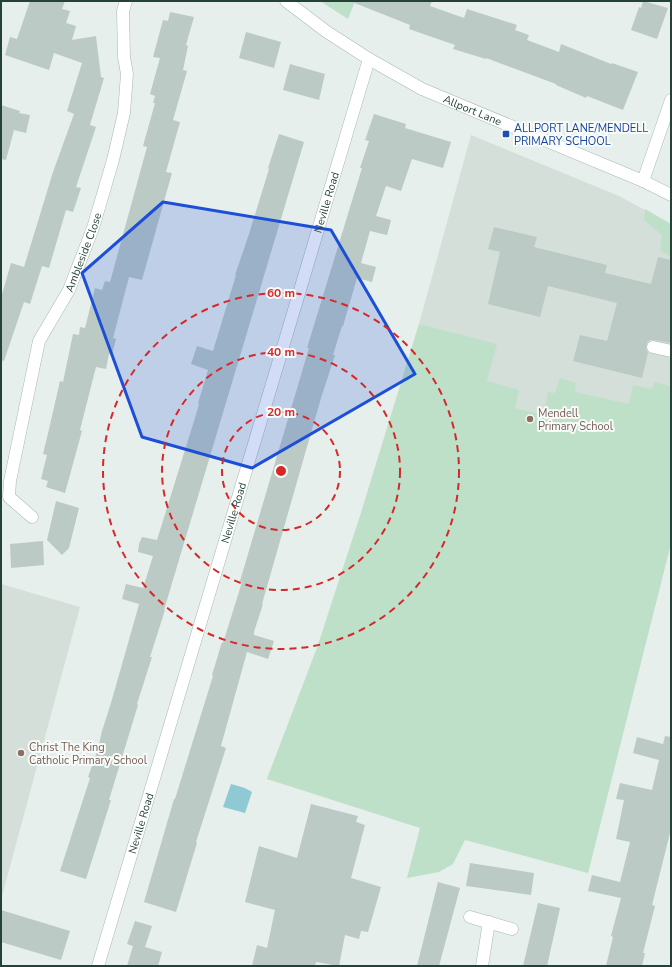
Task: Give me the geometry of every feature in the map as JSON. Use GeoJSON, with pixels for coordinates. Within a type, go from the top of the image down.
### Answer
{"type":"FeatureCollection","features":[{"type":"Feature","properties":{"kind":"street","name":"Ambleside Close"},"geometry":{"type":"LineString","coordinates":[[32,517],[5,498],[10,481],[39,341],[69,290],[93,228],[113,160],[124,113],[127,74],[124,57],[123,11],[126,1]]}},
{"type":"Feature","properties":{"kind":"street","name":"Allport Lane"},"geometry":{"type":"LineString","coordinates":[[286,1],[326,32],[369,59],[422,89],[643,181],[671,195]]}},
{"type":"Feature","properties":{"kind":"street","name":"Neville Road"},"geometry":{"type":"LineString","coordinates":[[98,966],[369,59]]}},
{"type":"Feature","properties":{"kind":"street"},"geometry":{"type":"LineString","coordinates":[[643,181],[671,100]]}},
{"type":"Feature","properties":{"kind":"street"},"geometry":{"type":"LineString","coordinates":[[654,347],[671,351]]}},
{"type":"Feature","properties":{"kind":"street"},"geometry":{"type":"LineString","coordinates":[[470,917],[512,929]]}},
{"type":"Feature","properties":{"kind":"street"},"geometry":{"type":"LineString","coordinates":[[482,966],[489,922]]}},
{"type":"Feature","properties":{"kind":"highlighted area"},"geometry":{"type":"Polygon","coordinates":[[[163,202],[331,230],[415,374],[252,468],[142,437],[82,273],[163,202]]]}},
{"type":"Feature","properties":{"kind":"shaded area","name":"Mendell Primary School"},"geometry":{"type":"Polygon","coordinates":[[[471,135],[619,196],[671,224],[671,543],[588,873],[267,779],[317,648],[361,513],[419,324],[471,135]]]}},
{"type":"Feature","properties":{"kind":"shaded area","name":"Christ The King Catholic Primary School"},"geometry":{"type":"Polygon","coordinates":[[[1,584],[80,607],[1,900],[1,584]]]}},
{"type":"Feature","properties":{"kind":"green space"},"geometry":{"type":"Polygon","coordinates":[[[320,1],[355,1],[348,19],[320,1]]]}},
{"type":"Feature","properties":{"kind":"green space"},"geometry":{"type":"Polygon","coordinates":[[[645,209],[671,224],[671,257],[660,250],[662,235],[644,220],[645,209]]]}},
{"type":"Feature","properties":{"kind":"green space","name":"Mendell Primary School"},"geometry":{"type":"Polygon","coordinates":[[[419,324],[497,344],[487,381],[519,390],[515,408],[543,415],[548,392],[555,393],[560,378],[576,383],[575,392],[629,404],[633,385],[652,389],[654,382],[671,386],[671,543],[588,873],[465,840],[453,864],[439,872],[407,878],[420,828],[267,779],[317,648],[361,513],[419,324]]]}},
{"type":"Feature","properties":{"kind":"water"},"geometry":{"type":"Polygon","coordinates":[[[231,784],[245,788],[252,792],[245,813],[223,807],[231,784]]]}},
{"type":"Feature","properties":{"kind":"building"},"geometry":{"type":"Polygon","coordinates":[[[30,1],[65,1],[62,9],[70,11],[66,23],[76,26],[72,40],[96,36],[101,77],[104,78],[90,125],[96,127],[76,187],[81,188],[73,212],[66,210],[49,268],[42,266],[30,304],[24,302],[4,361],[1,360],[1,298],[11,263],[24,267],[53,172],[74,114],[67,111],[82,63],[54,53],[49,70],[5,55],[10,37],[17,39],[30,1]]]}},
{"type":"Feature","properties":{"kind":"building"},"geometry":{"type":"Polygon","coordinates":[[[352,1],[432,1],[430,6],[464,18],[467,9],[517,25],[515,30],[529,35],[527,40],[559,52],[561,44],[611,64],[612,63],[638,72],[623,110],[587,96],[586,98],[556,84],[486,58],[453,49],[455,45],[409,29],[410,25],[352,1]]]}},
{"type":"Feature","properties":{"kind":"building"},"geometry":{"type":"Polygon","coordinates":[[[643,1],[668,8],[657,39],[631,30],[639,7],[641,8],[643,1]]]}},
{"type":"Feature","properties":{"kind":"building"},"geometry":{"type":"Polygon","coordinates":[[[170,12],[194,17],[186,45],[188,46],[183,70],[187,71],[173,120],[180,122],[166,172],[172,173],[142,280],[129,277],[113,338],[116,339],[112,355],[109,354],[106,369],[96,367],[80,430],[82,431],[65,493],[46,487],[48,481],[41,479],[47,455],[43,454],[60,381],[63,382],[73,334],[79,335],[80,327],[85,328],[95,288],[102,290],[105,281],[110,282],[147,147],[143,146],[155,103],[153,103],[155,96],[150,94],[160,58],[153,57],[163,20],[168,21],[170,12]]]}},
{"type":"Feature","properties":{"kind":"building"},"geometry":{"type":"Polygon","coordinates":[[[246,32],[281,42],[274,68],[239,58],[246,32]]]}},
{"type":"Feature","properties":{"kind":"building"},"geometry":{"type":"Polygon","coordinates":[[[290,64],[325,74],[319,100],[283,90],[290,64]]]}},
{"type":"Feature","properties":{"kind":"building"},"geometry":{"type":"Polygon","coordinates":[[[1,105],[20,111],[19,113],[30,115],[26,133],[14,130],[6,160],[1,159],[1,105]]]}},
{"type":"Feature","properties":{"kind":"building"},"geometry":{"type":"Polygon","coordinates":[[[374,114],[406,124],[405,128],[451,142],[443,168],[412,159],[401,191],[386,186],[376,216],[391,220],[387,235],[370,231],[361,263],[376,267],[372,282],[357,278],[333,355],[335,355],[321,398],[254,632],[254,635],[274,641],[268,659],[247,652],[221,746],[226,748],[196,842],[197,843],[176,912],[144,902],[222,642],[223,643],[242,582],[240,581],[309,348],[307,348],[362,168],[360,168],[369,141],[365,140],[374,114]]]}},
{"type":"Feature","properties":{"kind":"building"},"geometry":{"type":"Polygon","coordinates":[[[279,134],[304,142],[150,657],[152,657],[109,800],[111,800],[86,879],[60,871],[90,778],[88,777],[98,749],[139,604],[122,599],[126,584],[143,588],[153,556],[138,552],[139,544],[142,537],[157,540],[194,421],[208,370],[191,364],[197,346],[213,351],[279,134]]]}},
{"type":"Feature","properties":{"kind":"building"},"geometry":{"type":"Polygon","coordinates":[[[494,227],[537,237],[534,247],[607,265],[605,273],[651,284],[658,257],[671,260],[671,343],[654,340],[647,342],[646,349],[648,353],[642,378],[573,361],[580,335],[607,341],[617,303],[548,286],[540,317],[488,304],[500,252],[488,249],[494,227]]]}},
{"type":"Feature","properties":{"kind":"building"},"geometry":{"type":"Polygon","coordinates":[[[56,501],[79,508],[69,548],[62,555],[47,540],[56,501]]]}},
{"type":"Feature","properties":{"kind":"building"},"geometry":{"type":"Polygon","coordinates":[[[43,541],[44,565],[11,568],[10,544],[43,541]]]}},
{"type":"Feature","properties":{"kind":"building"},"geometry":{"type":"Polygon","coordinates":[[[665,736],[671,737],[671,829],[652,905],[655,906],[643,953],[645,953],[642,966],[606,966],[613,937],[611,936],[621,898],[588,891],[592,875],[620,882],[630,842],[616,839],[624,800],[616,799],[620,783],[652,790],[659,760],[633,753],[637,737],[663,744],[665,736]]]}},
{"type":"Feature","properties":{"kind":"building"},"geometry":{"type":"Polygon","coordinates":[[[311,804],[358,816],[356,822],[365,825],[351,878],[381,887],[368,932],[361,931],[359,939],[345,935],[339,966],[316,962],[315,966],[252,966],[257,945],[267,948],[275,910],[245,902],[259,846],[297,858],[311,804]]]}},
{"type":"Feature","properties":{"kind":"building"},"geometry":{"type":"Polygon","coordinates":[[[470,863],[534,873],[531,895],[466,886],[470,863]]]}},
{"type":"Feature","properties":{"kind":"building"},"geometry":{"type":"Polygon","coordinates":[[[438,882],[460,888],[439,966],[417,966],[438,882]]]}},
{"type":"Feature","properties":{"kind":"building"},"geometry":{"type":"Polygon","coordinates":[[[538,903],[560,908],[547,966],[523,966],[538,903]]]}},
{"type":"Feature","properties":{"kind":"building"},"geometry":{"type":"Polygon","coordinates":[[[1,910],[70,931],[61,960],[1,942],[1,910]]]}},
{"type":"Feature","properties":{"kind":"building"},"geometry":{"type":"Polygon","coordinates":[[[135,921],[152,926],[145,947],[162,952],[158,966],[127,966],[133,946],[127,944],[135,921]]]}},
{"type":"Feature","properties":{"kind":"place","name":"ALLPORT LANE/MENDELL PRIMARY SCHOOL"},"geometry":{"type":"Point","coordinates":[506,134]}},
{"type":"Feature","properties":{"kind":"place","name":"Mendell Primary School"},"geometry":{"type":"Point","coordinates":[530,419]}},
{"type":"Feature","properties":{"kind":"place","name":"Christ The King Catholic Primary School"},"geometry":{"type":"Point","coordinates":[21,753]}}]}
